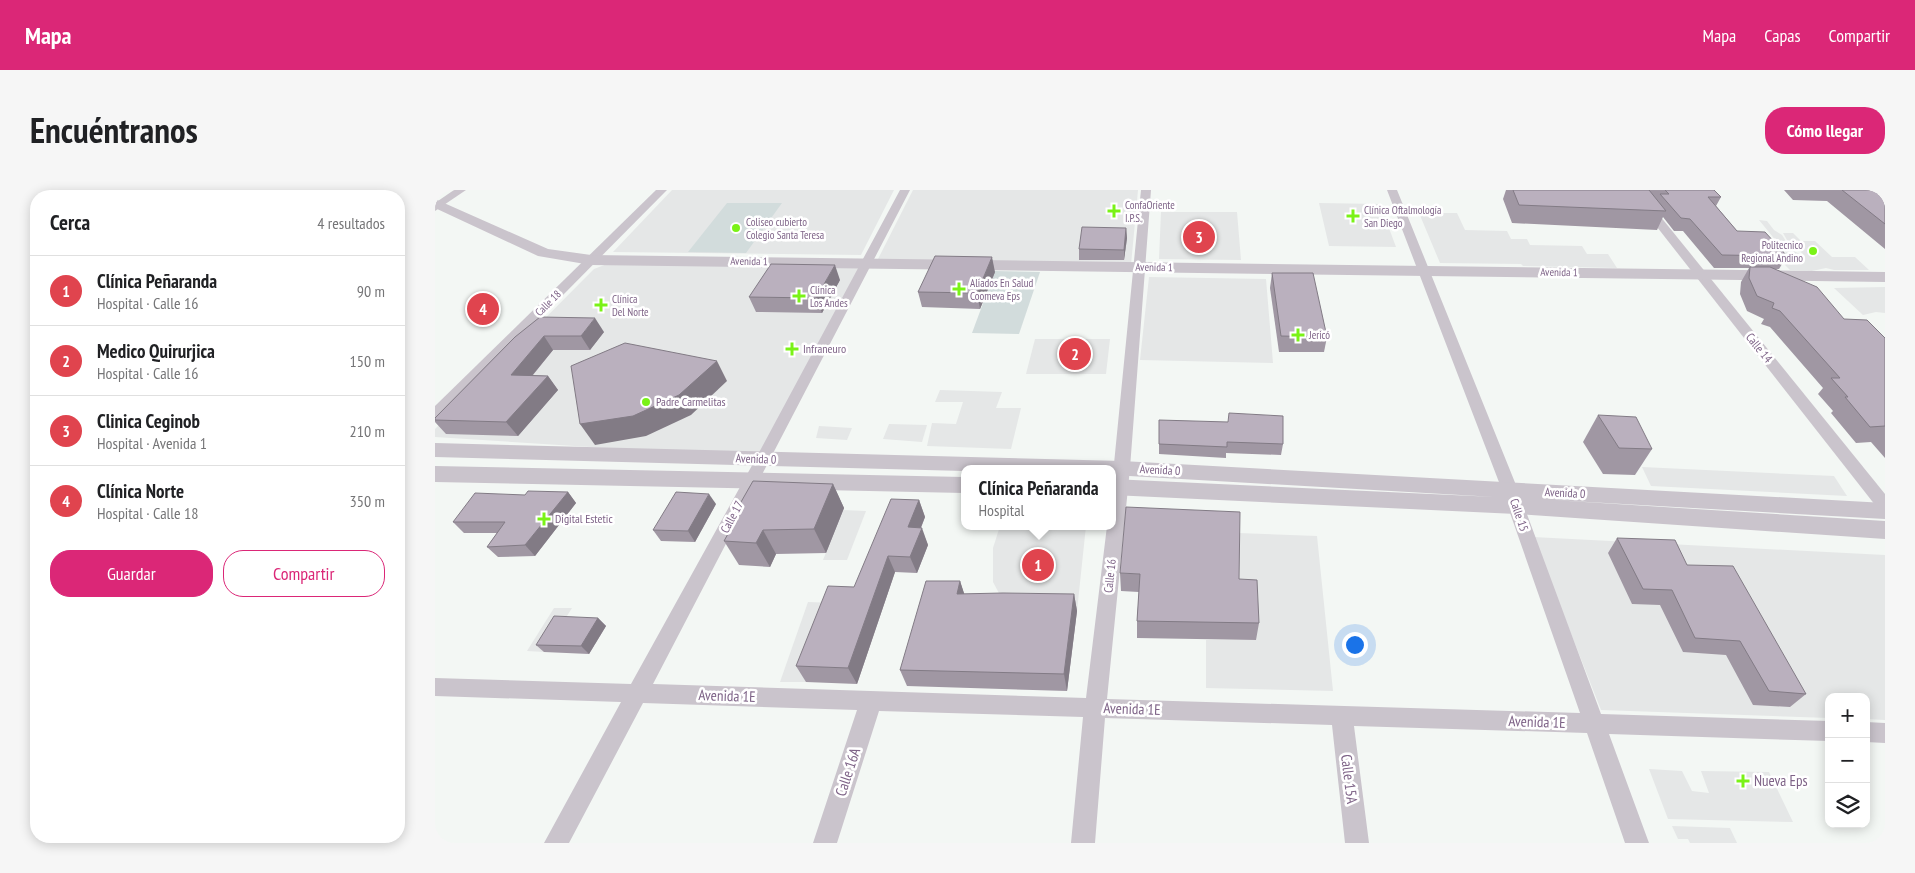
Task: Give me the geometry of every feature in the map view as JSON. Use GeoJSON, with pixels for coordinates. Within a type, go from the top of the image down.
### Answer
{"type":"FeatureCollection","features":[{"type":"Feature","properties":{"kind":"street"},"geometry":{"type":"LineString","coordinates":[[437,206],[461,190]]}},
{"type":"Feature","properties":{"kind":"street","name":"Calle 18"},"geometry":{"type":"LineString","coordinates":[[435,415],[662,190]]}},
{"type":"Feature","properties":{"kind":"street","name":"Calle 17"},"geometry":{"type":"LineString","coordinates":[[556,843],[763,460],[905,190]]}},
{"type":"Feature","properties":{"kind":"street","name":"Calle 16"},"geometry":{"type":"LineString","coordinates":[[1116,501],[1146,190]]}},
{"type":"Feature","properties":{"kind":"street","name":"Calle 15"},"geometry":{"type":"LineString","coordinates":[[1392,190],[1513,498],[1637,843]]}},
{"type":"Feature","properties":{"kind":"street","name":"Calle 14"},"geometry":{"type":"LineString","coordinates":[[1633,190],[1885,506]]}},
{"type":"Feature","properties":{"kind":"street","name":"Avenida 1"},"geometry":{"type":"LineString","coordinates":[[437,206],[544,253],[591,260],[1885,277]]}},
{"type":"Feature","properties":{"kind":"street","name":"Avenida 0"},"geometry":{"type":"LineString","coordinates":[[435,450],[763,460],[961,472]]}},
{"type":"Feature","properties":{"kind":"street","name":"Avenida 0"},"geometry":{"type":"LineString","coordinates":[[435,474],[961,485]]}},
{"type":"Feature","properties":{"kind":"street","name":"Avenida 0"},"geometry":{"type":"LineString","coordinates":[[1118,481],[1513,498],[1885,511]]}},
{"type":"Feature","properties":{"kind":"street","name":"Avenida 0"},"geometry":{"type":"LineString","coordinates":[[1513,498],[1885,530]]}},
{"type":"Feature","properties":{"kind":"street","name":"Calle 16"},"geometry":{"type":"LineString","coordinates":[[1083,843],[1113,530]]}},
{"type":"Feature","properties":{"kind":"street","name":"Avenida 1E"},"geometry":{"type":"LineString","coordinates":[[435,687],[1825,731]]}},
{"type":"Feature","properties":{"kind":"street","name":"Calle 16A"},"geometry":{"type":"LineString","coordinates":[[825,843],[871,701]]}},
{"type":"Feature","properties":{"kind":"street","name":"Calle 15A"},"geometry":{"type":"LineString","coordinates":[[1342,716],[1357,843]]}},
{"type":"Feature","properties":{"kind":"street"},"geometry":{"type":"LineString","coordinates":[[1870,732],[1885,732]]}},
{"type":"Feature","properties":{"kind":"shaded area"},"geometry":{"type":"Polygon","coordinates":[[[672,190],[894,190],[861,255],[613,252],[672,190]]]}},
{"type":"Feature","properties":{"kind":"shaded area"},"geometry":{"type":"Polygon","coordinates":[[[913,190],[1138,190],[1131,265],[878,259],[913,190]]]}},
{"type":"Feature","properties":{"kind":"shaded area","name":"Coliseo cubierto Colegio Santa Teresa"},"geometry":{"type":"Polygon","coordinates":[[[727,203],[782,203],[746,253],[688,252],[727,203]]]}},
{"type":"Feature","properties":{"kind":"shaded area","name":"Clínica Oftalmología San Diego"},"geometry":{"type":"Polygon","coordinates":[[[1319,203],[1380,204],[1396,247],[1329,246],[1319,203]]]}},
{"type":"Feature","properties":{"kind":"shaded area"},"geometry":{"type":"Polygon","coordinates":[[[1161,212],[1237,212],[1241,260],[1159,259],[1161,212]]]}},
{"type":"Feature","properties":{"kind":"shaded area"},"geometry":{"type":"Polygon","coordinates":[[[1419,213],[1457,213],[1465,230],[1507,231],[1511,239],[1527,239],[1530,245],[1582,246],[1587,254],[1608,254],[1617,268],[1440,263],[1419,213]]]}},
{"type":"Feature","properties":{"kind":"shaded area"},"geometry":{"type":"Polygon","coordinates":[[[1759,220],[1767,221],[1774,230],[1782,235],[1791,249],[1799,254],[1803,254],[1787,240],[1783,233],[1793,233],[1801,241],[1815,241],[1832,257],[1855,257],[1869,270],[1834,270],[1826,268],[1812,271],[1790,270],[1779,259],[1792,257],[1794,260],[1793,258],[1798,258],[1797,255],[1791,256],[1786,253],[1759,220]]]}},
{"type":"Feature","properties":{"kind":"shaded area"},"geometry":{"type":"Polygon","coordinates":[[[607,264],[862,266],[763,458],[435,437],[435,429],[594,269],[607,264]]]}},
{"type":"Feature","properties":{"kind":"shaded area"},"geometry":{"type":"Polygon","coordinates":[[[995,271],[1040,272],[1019,334],[972,333],[995,271]]]}},
{"type":"Feature","properties":{"kind":"shaded area"},"geometry":{"type":"Polygon","coordinates":[[[1149,277],[1266,279],[1273,363],[1140,360],[1149,277]]]}},
{"type":"Feature","properties":{"kind":"shaded area"},"geometry":{"type":"Polygon","coordinates":[[[1885,287],[1885,313],[1876,312],[1863,315],[1834,288],[1885,287]]]}},
{"type":"Feature","properties":{"kind":"shaded area"},"geometry":{"type":"Polygon","coordinates":[[[1035,339],[1110,339],[1106,374],[1026,374],[1035,339]]]}},
{"type":"Feature","properties":{"kind":"shaded area"},"geometry":{"type":"Polygon","coordinates":[[[940,390],[1002,392],[996,408],[1021,408],[1011,449],[927,446],[932,423],[956,424],[963,402],[935,402],[940,390]]]}},
{"type":"Feature","properties":{"kind":"shaded area"},"geometry":{"type":"Polygon","coordinates":[[[889,424],[927,425],[922,442],[883,439],[889,424]]]}},
{"type":"Feature","properties":{"kind":"shaded area"},"geometry":{"type":"Polygon","coordinates":[[[819,426],[852,428],[847,440],[816,438],[819,426]]]}},
{"type":"Feature","properties":{"kind":"shaded area"},"geometry":{"type":"Polygon","coordinates":[[[1642,467],[1834,476],[1847,496],[1651,486],[1642,467]]]}},
{"type":"Feature","properties":{"kind":"shaded area"},"geometry":{"type":"Polygon","coordinates":[[[843,510],[866,511],[847,560],[823,560],[843,510]]]}},
{"type":"Feature","properties":{"kind":"shaded area"},"geometry":{"type":"Polygon","coordinates":[[[999,530],[1086,530],[1077,611],[1008,610],[993,582],[993,548],[999,530]]]}},
{"type":"Feature","properties":{"kind":"shaded area"},"geometry":{"type":"Polygon","coordinates":[[[1238,533],[1317,536],[1333,691],[1206,688],[1206,640],[1256,640],[1237,598],[1238,533]]]}},
{"type":"Feature","properties":{"kind":"shaded area"},"geometry":{"type":"Polygon","coordinates":[[[1533,537],[1885,555],[1885,720],[1870,719],[1870,693],[1825,693],[1825,718],[1601,710],[1533,537]]]}},
{"type":"Feature","properties":{"kind":"shaded area"},"geometry":{"type":"Polygon","coordinates":[[[808,602],[837,603],[806,682],[780,682],[808,602]]]}},
{"type":"Feature","properties":{"kind":"shaded area"},"geometry":{"type":"Polygon","coordinates":[[[554,608],[572,608],[544,652],[527,651],[554,608]]]}},
{"type":"Feature","properties":{"kind":"shaded area"},"geometry":{"type":"Polygon","coordinates":[[[1649,769],[1682,771],[1692,791],[1709,793],[1701,771],[1769,772],[1793,822],[1668,819],[1649,769]]]}},
{"type":"Feature","properties":{"kind":"shaded area"},"geometry":{"type":"Polygon","coordinates":[[[1672,826],[1730,828],[1737,843],[1690,843],[1688,839],[1678,839],[1672,826]]]}},
{"type":"Feature","properties":{"kind":"building"},"geometry":{"type":"Polygon","coordinates":[[[1513,190],[1649,190],[1666,211],[1519,205],[1513,190]]]}},
{"type":"Feature","properties":{"kind":"building"},"geometry":{"type":"Polygon","coordinates":[[[1665,190],[1714,190],[1721,197],[1708,197],[1737,231],[1765,232],[1787,256],[1722,255],[1690,219],[1681,218],[1660,194],[1669,194],[1665,190]]]}},
{"type":"Feature","properties":{"kind":"building"},"geometry":{"type":"Polygon","coordinates":[[[1842,190],[1885,190],[1885,224],[1842,190]]]}},
{"type":"Feature","properties":{"kind":"building"},"geometry":{"type":"Polygon","coordinates":[[[1082,227],[1126,228],[1124,250],[1079,249],[1082,227]]]}},
{"type":"Feature","properties":{"kind":"building"},"geometry":{"type":"Polygon","coordinates":[[[935,256],[992,257],[977,293],[918,292],[935,256]]]}},
{"type":"Feature","properties":{"kind":"building"},"geometry":{"type":"Polygon","coordinates":[[[771,264],[835,265],[816,298],[749,297],[771,264]]]}},
{"type":"Feature","properties":{"kind":"building"},"geometry":{"type":"Polygon","coordinates":[[[1750,267],[1770,267],[1817,287],[1844,319],[1867,320],[1885,338],[1885,426],[1870,427],[1831,378],[1840,378],[1780,311],[1772,308],[1774,303],[1757,296],[1749,278],[1750,267]]]}},
{"type":"Feature","properties":{"kind":"building","name":"Jericó"},"geometry":{"type":"Polygon","coordinates":[[[1272,273],[1313,273],[1327,337],[1281,336],[1272,273]]]}},
{"type":"Feature","properties":{"kind":"building"},"geometry":{"type":"Polygon","coordinates":[[[540,317],[595,318],[581,336],[544,336],[511,375],[548,376],[506,422],[435,420],[515,337],[540,317]]]}},
{"type":"Feature","properties":{"kind":"building"},"geometry":{"type":"Polygon","coordinates":[[[625,343],[717,361],[679,395],[633,416],[580,424],[571,366],[625,343]]]}},
{"type":"Feature","properties":{"kind":"building"},"geometry":{"type":"Polygon","coordinates":[[[1229,413],[1283,416],[1283,444],[1227,442],[1227,447],[1159,444],[1159,420],[1228,422],[1229,413]]]}},
{"type":"Feature","properties":{"kind":"building"},"geometry":{"type":"Polygon","coordinates":[[[1598,415],[1636,417],[1652,449],[1619,448],[1598,415]]]}},
{"type":"Feature","properties":{"kind":"building"},"geometry":{"type":"Polygon","coordinates":[[[753,481],[833,484],[814,529],[763,530],[756,543],[724,541],[738,516],[733,516],[753,481]]]}},
{"type":"Feature","properties":{"kind":"building"},"geometry":{"type":"Polygon","coordinates":[[[528,491],[568,492],[525,545],[487,547],[505,522],[453,522],[475,493],[525,495],[528,491]]]}},
{"type":"Feature","properties":{"kind":"building"},"geometry":{"type":"Polygon","coordinates":[[[676,492],[709,494],[688,531],[653,530],[676,492]]]}},
{"type":"Feature","properties":{"kind":"building"},"geometry":{"type":"Polygon","coordinates":[[[891,499],[919,500],[908,527],[922,528],[910,557],[888,556],[848,668],[796,666],[828,586],[854,587],[891,499]]]}},
{"type":"Feature","properties":{"kind":"building"},"geometry":{"type":"Polygon","coordinates":[[[1126,507],[1240,512],[1239,579],[1257,580],[1259,623],[1137,621],[1140,574],[1120,573],[1126,507]]]}},
{"type":"Feature","properties":{"kind":"building"},"geometry":{"type":"Polygon","coordinates":[[[1617,538],[1675,540],[1687,565],[1733,566],[1806,694],[1769,691],[1740,641],[1695,638],[1672,590],[1643,589],[1617,538]]]}},
{"type":"Feature","properties":{"kind":"building"},"geometry":{"type":"Polygon","coordinates":[[[926,581],[960,581],[957,594],[1074,594],[1064,674],[900,670],[926,581]]]}},
{"type":"Feature","properties":{"kind":"building"},"geometry":{"type":"Polygon","coordinates":[[[554,616],[598,618],[581,646],[536,645],[554,616]]]}},
{"type":"Feature","properties":{"kind":"place","name":"ConfaOriente I.P.S."},"geometry":{"type":"Point","coordinates":[1114,211]}},
{"type":"Feature","properties":{"kind":"place","name":"Clínica Oftalmología San Diego"},"geometry":{"type":"Point","coordinates":[1353,216]}},
{"type":"Feature","properties":{"kind":"place","name":"Coliseo cubierto Colegio Santa Teresa"},"geometry":{"type":"Point","coordinates":[736,228]}},
{"type":"Feature","properties":{"kind":"place","name":"Clinica Ceginob"},"geometry":{"type":"Point","coordinates":[1199,237]}},
{"type":"Feature","properties":{"kind":"place","name":"Politecnico Regional Andino"},"geometry":{"type":"Point","coordinates":[1813,251]}},
{"type":"Feature","properties":{"kind":"place","name":"Aliados En Salud Coomeva Eps"},"geometry":{"type":"Point","coordinates":[959,289]}},
{"type":"Feature","properties":{"kind":"place","name":"Clinica Los Andes"},"geometry":{"type":"Point","coordinates":[799,296]}},
{"type":"Feature","properties":{"kind":"place","name":"Clínica Del Norte"},"geometry":{"type":"Point","coordinates":[601,305]}},
{"type":"Feature","properties":{"kind":"place","name":"Clínica Norte"},"geometry":{"type":"Point","coordinates":[483,309]}},
{"type":"Feature","properties":{"kind":"place","name":"Jericó"},"geometry":{"type":"Point","coordinates":[1298,335]}},
{"type":"Feature","properties":{"kind":"place","name":"Infraneuro"},"geometry":{"type":"Point","coordinates":[792,349]}},
{"type":"Feature","properties":{"kind":"place","name":"Medico Quirurjica"},"geometry":{"type":"Point","coordinates":[1075,354]}},
{"type":"Feature","properties":{"kind":"place","name":"Padre Carmelitas"},"geometry":{"type":"Point","coordinates":[646,402]}},
{"type":"Feature","properties":{"kind":"place","name":"Digital Estetic"},"geometry":{"type":"Point","coordinates":[544,519]}},
{"type":"Feature","properties":{"kind":"place","name":"Clínica Peñaranda"},"geometry":{"type":"Point","coordinates":[1038,565]}},
{"type":"Feature","properties":{"kind":"place","name":"Nueva Eps"},"geometry":{"type":"Point","coordinates":[1743,781]}}]}
